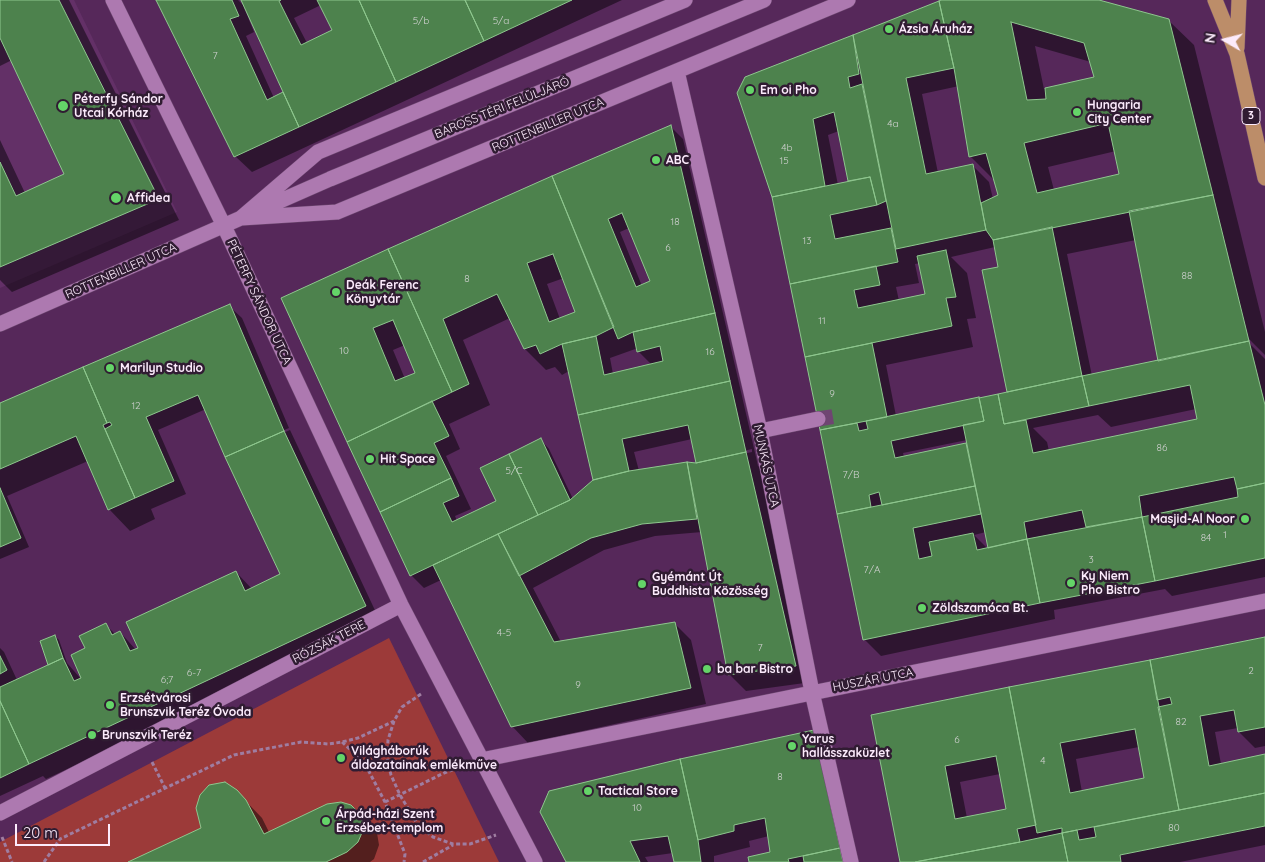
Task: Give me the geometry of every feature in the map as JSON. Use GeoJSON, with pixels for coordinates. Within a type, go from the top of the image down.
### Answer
{"type":"FeatureCollection","features":[{"type":"Feature","properties":{"kind":"main road","name":"3"},"geometry":{"type":"LineString","coordinates":[[1215,0],[1237,54],[1265,178]]}},
{"type":"Feature","properties":{"kind":"main road","name":"3"},"geometry":{"type":"LineString","coordinates":[[1237,54],[1239,0]]}},
{"type":"Feature","properties":{"kind":"street","name":"PÉTERFY SÁNDOR UTCA"},"geometry":{"type":"LineString","coordinates":[[113,0],[224,226],[401,605]]}},
{"type":"Feature","properties":{"kind":"street","name":"BAROSS TÉRI FELÜLJÁRÓ"},"geometry":{"type":"LineString","coordinates":[[241,218],[330,179],[764,0]]}},
{"type":"Feature","properties":{"kind":"street","name":"ROTTENBILLER UTCA"},"geometry":{"type":"LineString","coordinates":[[241,218],[337,212],[848,0]]}},
{"type":"Feature","properties":{"kind":"street","name":"ROTTENBILLER UTCA"},"geometry":{"type":"LineString","coordinates":[[0,324],[241,218],[318,152],[681,1]]}},
{"type":"Feature","properties":{"kind":"street","name":"MUNKÁS UTCA"},"geometry":{"type":"LineString","coordinates":[[676,71],[760,431],[812,692],[851,862]]}},
{"type":"Feature","properties":{"kind":"street"},"geometry":{"type":"LineString","coordinates":[[760,431],[818,419]]}},
{"type":"Feature","properties":{"kind":"street","name":"HUSZÁR UTCA"},"geometry":{"type":"LineString","coordinates":[[481,760],[1265,601]]}},
{"type":"Feature","properties":{"kind":"street"},"geometry":{"type":"LineString","coordinates":[[401,605],[535,862]]}},
{"type":"Feature","properties":{"kind":"street","name":"RÓZSÁK TERE"},"geometry":{"type":"LineString","coordinates":[[0,813],[401,605]]}},
{"type":"Feature","properties":{"kind":"path"},"geometry":{"type":"LineString","coordinates":[[442,683],[417,696],[402,707],[394,721],[388,740],[387,758],[391,775],[400,795],[418,825],[433,837],[454,844],[470,844],[488,839],[516,826]]}},
{"type":"Feature","properties":{"kind":"path"},"geometry":{"type":"LineString","coordinates":[[44,862],[60,839],[234,755],[301,742],[329,744],[342,742],[358,738],[394,721]]}},
{"type":"Feature","properties":{"kind":"path"},"geometry":{"type":"LineString","coordinates":[[140,740],[165,788]]}},
{"type":"Feature","properties":{"kind":"path"},"geometry":{"type":"LineString","coordinates":[[342,742],[364,762],[385,802],[405,854],[404,862]]}},
{"type":"Feature","properties":{"kind":"path"},"geometry":{"type":"LineString","coordinates":[[385,802],[444,773],[481,760]]}},
{"type":"Feature","properties":{"kind":"path"},"geometry":{"type":"LineString","coordinates":[[0,833],[12,862]]}},
{"type":"Feature","properties":{"kind":"path"},"geometry":{"type":"LineString","coordinates":[[423,862],[454,844]]}},
{"type":"Feature","properties":{"kind":"shaded area","name":"Péterfy Sándor Utcai Kórház"},"geometry":{"type":"Polygon","coordinates":[[[0,0],[74,0],[177,212],[0,288],[0,0]]]}},
{"type":"Feature","properties":{"kind":"shaded area"},"geometry":{"type":"Polygon","coordinates":[[[389,638],[499,862],[0,862],[0,842],[389,638]]]}},
{"type":"Feature","properties":{"kind":"building","name":"Péterfy Sándor Utcai Kórház"},"geometry":{"type":"Polygon","coordinates":[[[0,0],[59,0],[159,199],[0,267],[0,162],[16,196],[64,174],[0,38],[0,0]]]}},
{"type":"Feature","properties":{"kind":"building"},"geometry":{"type":"Polygon","coordinates":[[[156,0],[232,0],[239,16],[230,19],[267,100],[283,92],[299,127],[234,157],[156,0]]]}},
{"type":"Feature","properties":{"kind":"building"},"geometry":{"type":"Polygon","coordinates":[[[241,0],[281,0],[279,1],[301,45],[332,30],[317,0],[359,0],[396,82],[299,127],[241,0]]]}},
{"type":"Feature","properties":{"kind":"building"},"geometry":{"type":"Polygon","coordinates":[[[359,0],[465,0],[484,41],[396,82],[359,0]]]}},
{"type":"Feature","properties":{"kind":"building"},"geometry":{"type":"Polygon","coordinates":[[[465,0],[572,0],[484,41],[465,0]]]}},
{"type":"Feature","properties":{"kind":"building","name":"Hungaria City Center"},"geometry":{"type":"Polygon","coordinates":[[[1099,0],[1169,19],[1213,195],[993,240],[986,230],[981,203],[998,195],[986,153],[969,157],[954,68],[939,1],[1099,0]],[[1011,22],[1027,100],[1046,99],[1045,88],[1094,77],[1084,43],[1011,22]],[[1108,123],[1024,143],[1037,193],[1119,174],[1108,123]]]}},
{"type":"Feature","properties":{"kind":"building"},"geometry":{"type":"Polygon","coordinates":[[[939,1],[954,68],[906,78],[926,174],[973,164],[986,230],[896,249],[853,35],[939,1]]]}},
{"type":"Feature","properties":{"kind":"building"},"geometry":{"type":"Polygon","coordinates":[[[853,35],[859,74],[848,77],[850,88],[862,84],[886,201],[877,205],[870,177],[848,181],[834,112],[813,119],[825,186],[772,197],[737,93],[745,77],[853,35]]]}},
{"type":"Feature","properties":{"kind":"building"},"geometry":{"type":"Polygon","coordinates":[[[671,125],[715,313],[633,332],[618,339],[552,176],[671,125]],[[622,213],[608,219],[636,287],[650,281],[622,213]]]}},
{"type":"Feature","properties":{"kind":"building"},"geometry":{"type":"Polygon","coordinates":[[[552,176],[614,327],[596,336],[562,344],[540,354],[536,345],[524,349],[497,294],[443,319],[469,384],[452,392],[388,249],[552,176]],[[553,254],[527,263],[549,322],[575,312],[553,254]]]}},
{"type":"Feature","properties":{"kind":"building"},"geometry":{"type":"Polygon","coordinates":[[[870,177],[877,205],[830,215],[835,239],[891,228],[898,262],[790,284],[772,197],[870,177]]]}},
{"type":"Feature","properties":{"kind":"building"},"geometry":{"type":"Polygon","coordinates":[[[1213,195],[1249,341],[1158,361],[1129,211],[1213,195]]]}},
{"type":"Feature","properties":{"kind":"building"},"geometry":{"type":"Polygon","coordinates":[[[1052,227],[1082,376],[1007,392],[982,270],[998,267],[993,240],[1052,227]]]}},
{"type":"Feature","properties":{"kind":"building"},"geometry":{"type":"Polygon","coordinates":[[[388,249],[452,392],[347,442],[281,298],[388,249]],[[393,320],[373,328],[395,381],[415,373],[393,320]]]}},
{"type":"Feature","properties":{"kind":"building"},"geometry":{"type":"Polygon","coordinates":[[[946,250],[956,297],[946,298],[952,326],[805,357],[790,284],[876,266],[880,285],[854,290],[858,308],[925,294],[917,256],[946,250]]]}},
{"type":"Feature","properties":{"kind":"building"},"geometry":{"type":"Polygon","coordinates":[[[230,304],[284,431],[225,457],[198,395],[146,417],[174,481],[135,498],[105,429],[112,425],[110,422],[107,423],[83,367],[230,304]]]}},
{"type":"Feature","properties":{"kind":"building"},"geometry":{"type":"Polygon","coordinates":[[[715,313],[730,381],[578,415],[562,344],[596,336],[604,375],[663,361],[660,346],[637,352],[633,332],[715,313]]]}},
{"type":"Feature","properties":{"kind":"building"},"geometry":{"type":"Polygon","coordinates":[[[1249,341],[1265,405],[1265,483],[1237,489],[1234,477],[1139,496],[1142,517],[1086,527],[1082,510],[1024,522],[1027,539],[988,548],[963,425],[984,421],[979,398],[998,394],[1004,424],[1026,420],[1033,453],[1197,419],[1190,385],[1089,406],[1082,376],[1249,341]]]}},
{"type":"Feature","properties":{"kind":"building"},"geometry":{"type":"Polygon","coordinates":[[[872,343],[887,417],[820,430],[805,357],[872,343]]]}},
{"type":"Feature","properties":{"kind":"building"},"geometry":{"type":"Polygon","coordinates":[[[83,367],[107,423],[103,425],[135,498],[108,510],[76,436],[0,469],[0,403],[83,367]]]}},
{"type":"Feature","properties":{"kind":"building"},"geometry":{"type":"Polygon","coordinates":[[[1082,376],[1089,406],[1004,424],[998,394],[1082,376]]]}},
{"type":"Feature","properties":{"kind":"building"},"geometry":{"type":"Polygon","coordinates":[[[730,381],[746,452],[696,463],[688,425],[622,439],[629,471],[593,480],[578,415],[730,381]]]}},
{"type":"Feature","properties":{"kind":"building"},"geometry":{"type":"Polygon","coordinates":[[[979,397],[984,421],[891,441],[895,458],[966,443],[975,486],[882,505],[879,492],[869,495],[871,507],[837,514],[820,430],[857,423],[859,431],[868,429],[866,421],[979,397]]]}},
{"type":"Feature","properties":{"kind":"building"},"geometry":{"type":"Polygon","coordinates":[[[432,401],[449,436],[434,443],[451,478],[380,512],[347,442],[432,401]]]}},
{"type":"Feature","properties":{"kind":"building"},"geometry":{"type":"Polygon","coordinates":[[[284,431],[366,606],[29,764],[0,701],[0,687],[63,658],[74,681],[81,678],[71,655],[85,648],[79,636],[106,623],[112,635],[120,631],[130,651],[138,648],[126,622],[236,571],[245,591],[280,574],[225,457],[284,431]]]}},
{"type":"Feature","properties":{"kind":"building"},"geometry":{"type":"Polygon","coordinates":[[[541,438],[570,500],[538,515],[509,454],[541,438]]]}},
{"type":"Feature","properties":{"kind":"building"},"geometry":{"type":"Polygon","coordinates":[[[746,452],[796,666],[728,675],[687,462],[696,463],[746,452]]]}},
{"type":"Feature","properties":{"kind":"building"},"geometry":{"type":"Polygon","coordinates":[[[509,454],[538,515],[410,576],[380,512],[451,478],[459,496],[443,503],[452,522],[496,501],[480,468],[509,454]]]}},
{"type":"Feature","properties":{"kind":"building"},"geometry":{"type":"Polygon","coordinates":[[[687,462],[697,519],[642,524],[591,538],[519,576],[498,534],[570,500],[593,480],[629,471],[687,462]]]}},
{"type":"Feature","properties":{"kind":"building"},"geometry":{"type":"Polygon","coordinates":[[[1265,483],[1265,558],[1155,581],[1142,517],[1238,497],[1237,489],[1265,483]]]}},
{"type":"Feature","properties":{"kind":"building"},"geometry":{"type":"Polygon","coordinates":[[[975,486],[981,514],[913,528],[919,559],[932,556],[929,542],[973,533],[977,550],[1027,539],[1040,603],[863,640],[837,514],[975,486]]]}},
{"type":"Feature","properties":{"kind":"building"},"geometry":{"type":"Polygon","coordinates":[[[0,488],[21,538],[0,547],[0,488]]]}},
{"type":"Feature","properties":{"kind":"building"},"geometry":{"type":"Polygon","coordinates":[[[1142,517],[1155,581],[1040,603],[1027,539],[1142,517]]]}},
{"type":"Feature","properties":{"kind":"building"},"geometry":{"type":"Polygon","coordinates":[[[498,534],[554,642],[675,622],[691,688],[511,727],[433,565],[498,534]]]}},
{"type":"Feature","properties":{"kind":"building"},"geometry":{"type":"Polygon","coordinates":[[[55,635],[63,658],[48,665],[40,641],[55,635]]]}},
{"type":"Feature","properties":{"kind":"building"},"geometry":{"type":"Polygon","coordinates":[[[1265,637],[1265,727],[1238,732],[1234,710],[1200,716],[1209,766],[1265,754],[1265,793],[1179,810],[1158,707],[1172,704],[1170,697],[1157,700],[1150,660],[1265,637]]]}},
{"type":"Feature","properties":{"kind":"building"},"geometry":{"type":"Polygon","coordinates":[[[0,656],[7,670],[0,674],[0,656]]]}},
{"type":"Feature","properties":{"kind":"building"},"geometry":{"type":"Polygon","coordinates":[[[1150,660],[1179,810],[1062,833],[1062,828],[1037,833],[1009,687],[1150,660]],[[1135,729],[1060,743],[1070,793],[1144,778],[1135,729]]]}},
{"type":"Feature","properties":{"kind":"building"},"geometry":{"type":"Polygon","coordinates":[[[1009,687],[1036,825],[1017,829],[1020,842],[915,862],[900,862],[871,715],[1009,687]],[[996,756],[945,766],[955,819],[1006,809],[996,756]]]}},
{"type":"Feature","properties":{"kind":"building"},"geometry":{"type":"Polygon","coordinates":[[[0,701],[29,764],[0,778],[0,701]]]}},
{"type":"Feature","properties":{"kind":"building"},"geometry":{"type":"Polygon","coordinates":[[[814,730],[840,848],[788,859],[789,862],[749,862],[748,857],[770,852],[765,818],[734,825],[734,831],[698,840],[680,759],[814,730]]]}},
{"type":"Feature","properties":{"kind":"building"},"geometry":{"type":"Polygon","coordinates":[[[680,759],[701,862],[674,862],[668,836],[630,841],[640,862],[566,862],[540,812],[549,791],[680,759]]]}},
{"type":"Feature","properties":{"kind":"building","name":"Árpád-házi Szent Erzsébet-templom"},"geometry":{"type":"Polygon","coordinates":[[[225,782],[237,790],[246,800],[264,834],[327,804],[341,802],[351,805],[361,815],[364,828],[358,842],[347,852],[326,862],[128,862],[201,828],[196,808],[200,795],[209,785],[225,782]]]}},
{"type":"Feature","properties":{"kind":"building"},"geometry":{"type":"Polygon","coordinates":[[[1265,793],[1265,826],[1120,855],[1121,862],[1068,862],[1062,833],[1077,830],[1079,840],[1096,837],[1094,827],[1265,793]]]}},
{"type":"Feature","properties":{"kind":"building"},"geometry":{"type":"Polygon","coordinates":[[[1062,833],[1068,862],[915,862],[1020,842],[1062,833]]]}},
{"type":"Feature","properties":{"kind":"building"},"geometry":{"type":"Polygon","coordinates":[[[840,848],[843,862],[804,862],[803,856],[840,848]]]}},
{"type":"Feature","properties":{"kind":"tunnel"},"geometry":{"type":"LineString","coordinates":[[818,419],[836,416]]}},
{"type":"Feature","properties":{"kind":"place","name":"Ázsia Áruház"},"geometry":{"type":"Point","coordinates":[889,29]}},
{"type":"Feature","properties":{"kind":"place","name":"Em oi Pho"},"geometry":{"type":"Point","coordinates":[750,90]}},
{"type":"Feature","properties":{"kind":"place","name":"Péterfy Sándor Utcai Kórház"},"geometry":{"type":"Point","coordinates":[63,106]}},
{"type":"Feature","properties":{"kind":"place","name":"Hungaria City Center"},"geometry":{"type":"Point","coordinates":[1077,112]}},
{"type":"Feature","properties":{"kind":"place","name":"ABC"},"geometry":{"type":"Point","coordinates":[656,160]}},
{"type":"Feature","properties":{"kind":"place","name":"Affidea"},"geometry":{"type":"Point","coordinates":[116,198]}},
{"type":"Feature","properties":{"kind":"place","name":"Deák Ferenc Könyvtár"},"geometry":{"type":"Point","coordinates":[336,292]}},
{"type":"Feature","properties":{"kind":"place","name":"Marilyn Studio"},"geometry":{"type":"Point","coordinates":[110,368]}},
{"type":"Feature","properties":{"kind":"place","name":"Hit Space"},"geometry":{"type":"Point","coordinates":[370,459]}},
{"type":"Feature","properties":{"kind":"place","name":"Masjid-Al Noor"},"geometry":{"type":"Point","coordinates":[1245,519]}},
{"type":"Feature","properties":{"kind":"place","name":"Ky Niem Pho Bistro"},"geometry":{"type":"Point","coordinates":[1071,583]}},
{"type":"Feature","properties":{"kind":"place","name":"Gyémánt Út Buddhista Közösség"},"geometry":{"type":"Point","coordinates":[642,584]}},
{"type":"Feature","properties":{"kind":"place","name":"Zöldszamóca Bt."},"geometry":{"type":"Point","coordinates":[922,608]}},
{"type":"Feature","properties":{"kind":"place","name":"ba bar Bistro"},"geometry":{"type":"Point","coordinates":[707,669]}},
{"type":"Feature","properties":{"kind":"place","name":"Erzsétvárosi Brunszvik Teréz Óvoda"},"geometry":{"type":"Point","coordinates":[110,705]}},
{"type":"Feature","properties":{"kind":"place","name":"Brunszvik Teréz"},"geometry":{"type":"Point","coordinates":[92,735]}},
{"type":"Feature","properties":{"kind":"place","name":"Yarus hallásszaküzlet"},"geometry":{"type":"Point","coordinates":[792,746]}},
{"type":"Feature","properties":{"kind":"place","name":"Világháborúk áldozatainak emlékműve"},"geometry":{"type":"Point","coordinates":[341,758]}},
{"type":"Feature","properties":{"kind":"place","name":"Tactical Store"},"geometry":{"type":"Point","coordinates":[588,791]}},
{"type":"Feature","properties":{"kind":"place","name":"Árpád-házi Szent Erzsébet-templom"},"geometry":{"type":"Point","coordinates":[326,821]}}]}
